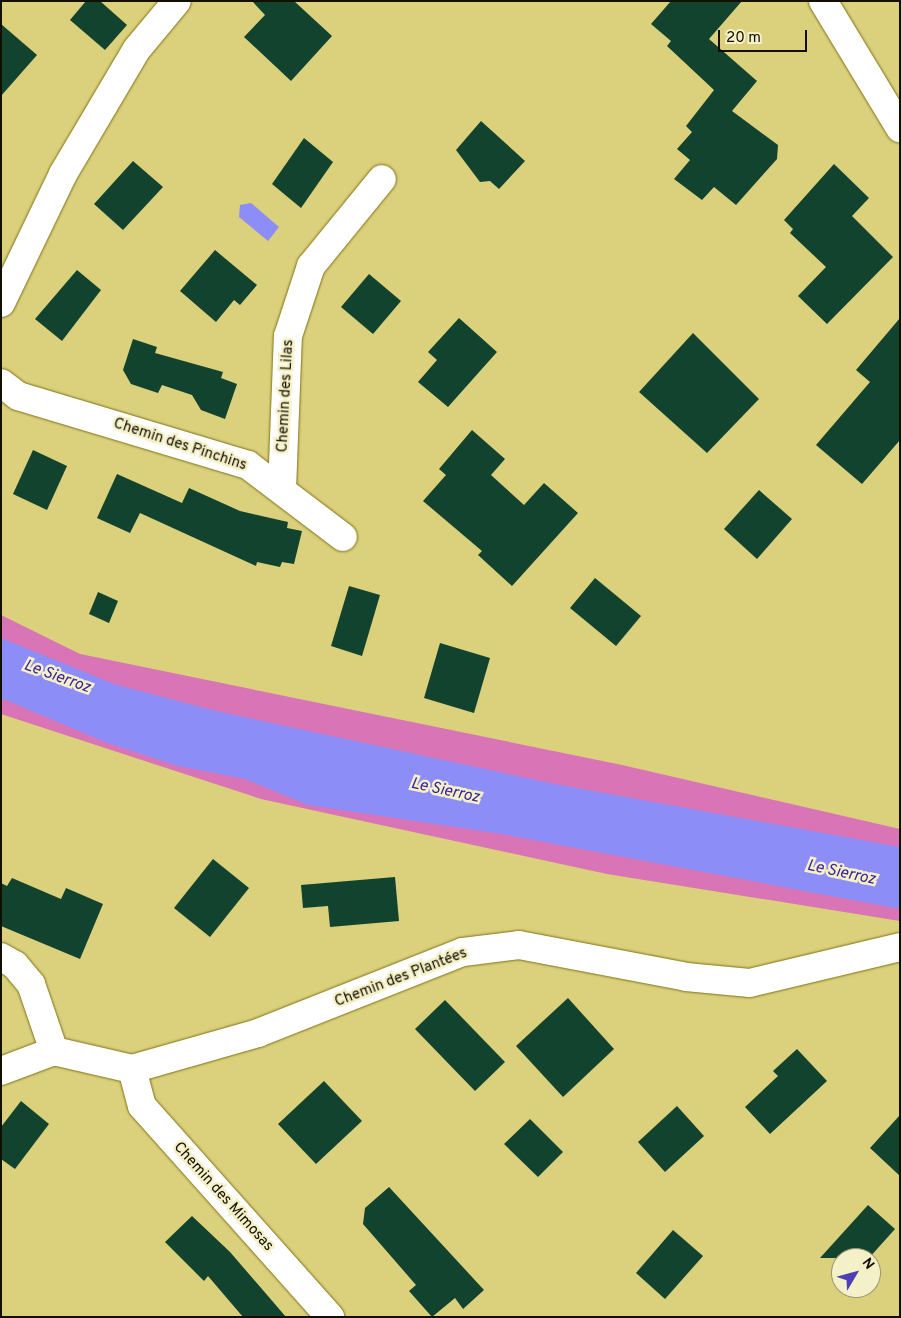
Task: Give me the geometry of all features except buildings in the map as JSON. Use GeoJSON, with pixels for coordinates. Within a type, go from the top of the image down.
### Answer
{"type":"FeatureCollection","features":[{"type":"Feature","properties":{"kind":"street"},"geometry":{"type":"LineString","coordinates":[[1,303],[63,174],[137,49],[178,1]]}},
{"type":"Feature","properties":{"kind":"street"},"geometry":{"type":"LineString","coordinates":[[823,1],[900,128]]}},
{"type":"Feature","properties":{"kind":"street","name":"Chemin des Lilas"},"geometry":{"type":"LineString","coordinates":[[282,490],[288,336],[311,266],[382,179]]}},
{"type":"Feature","properties":{"kind":"street","name":"Chemin des Pinchins"},"geometry":{"type":"LineString","coordinates":[[1,383],[18,396],[248,465],[343,537]]}},
{"type":"Feature","properties":{"kind":"street","name":"Chemin des Plantées"},"geometry":{"type":"LineString","coordinates":[[54,1051],[132,1069],[258,1033],[463,952],[519,945],[686,977],[750,983],[900,947]]}},
{"type":"Feature","properties":{"kind":"street"},"geometry":{"type":"LineString","coordinates":[[1,957],[15,965],[31,984],[54,1051],[1,1071]]}},
{"type":"Feature","properties":{"kind":"street","name":"Chemin des Mimosas"},"geometry":{"type":"LineString","coordinates":[[132,1069],[142,1106],[330,1317]]}},
{"type":"Feature","properties":{"kind":"shaded area"},"geometry":{"type":"Polygon","coordinates":[[[1,615],[80,654],[622,765],[900,829],[900,921],[607,874],[261,799],[1,714],[1,615]]]}},
{"type":"Feature","properties":{"kind":"water"},"geometry":{"type":"Polygon","coordinates":[[[251,203],[279,227],[268,241],[239,217],[240,205],[251,203]]]}},
{"type":"Feature","properties":{"kind":"water","name":"Le Sierroz"},"geometry":{"type":"Polygon","coordinates":[[[1,638],[114,684],[216,711],[555,784],[900,847],[900,909],[502,834],[308,805],[245,779],[178,766],[105,742],[1,698],[1,638]]]}}]}
